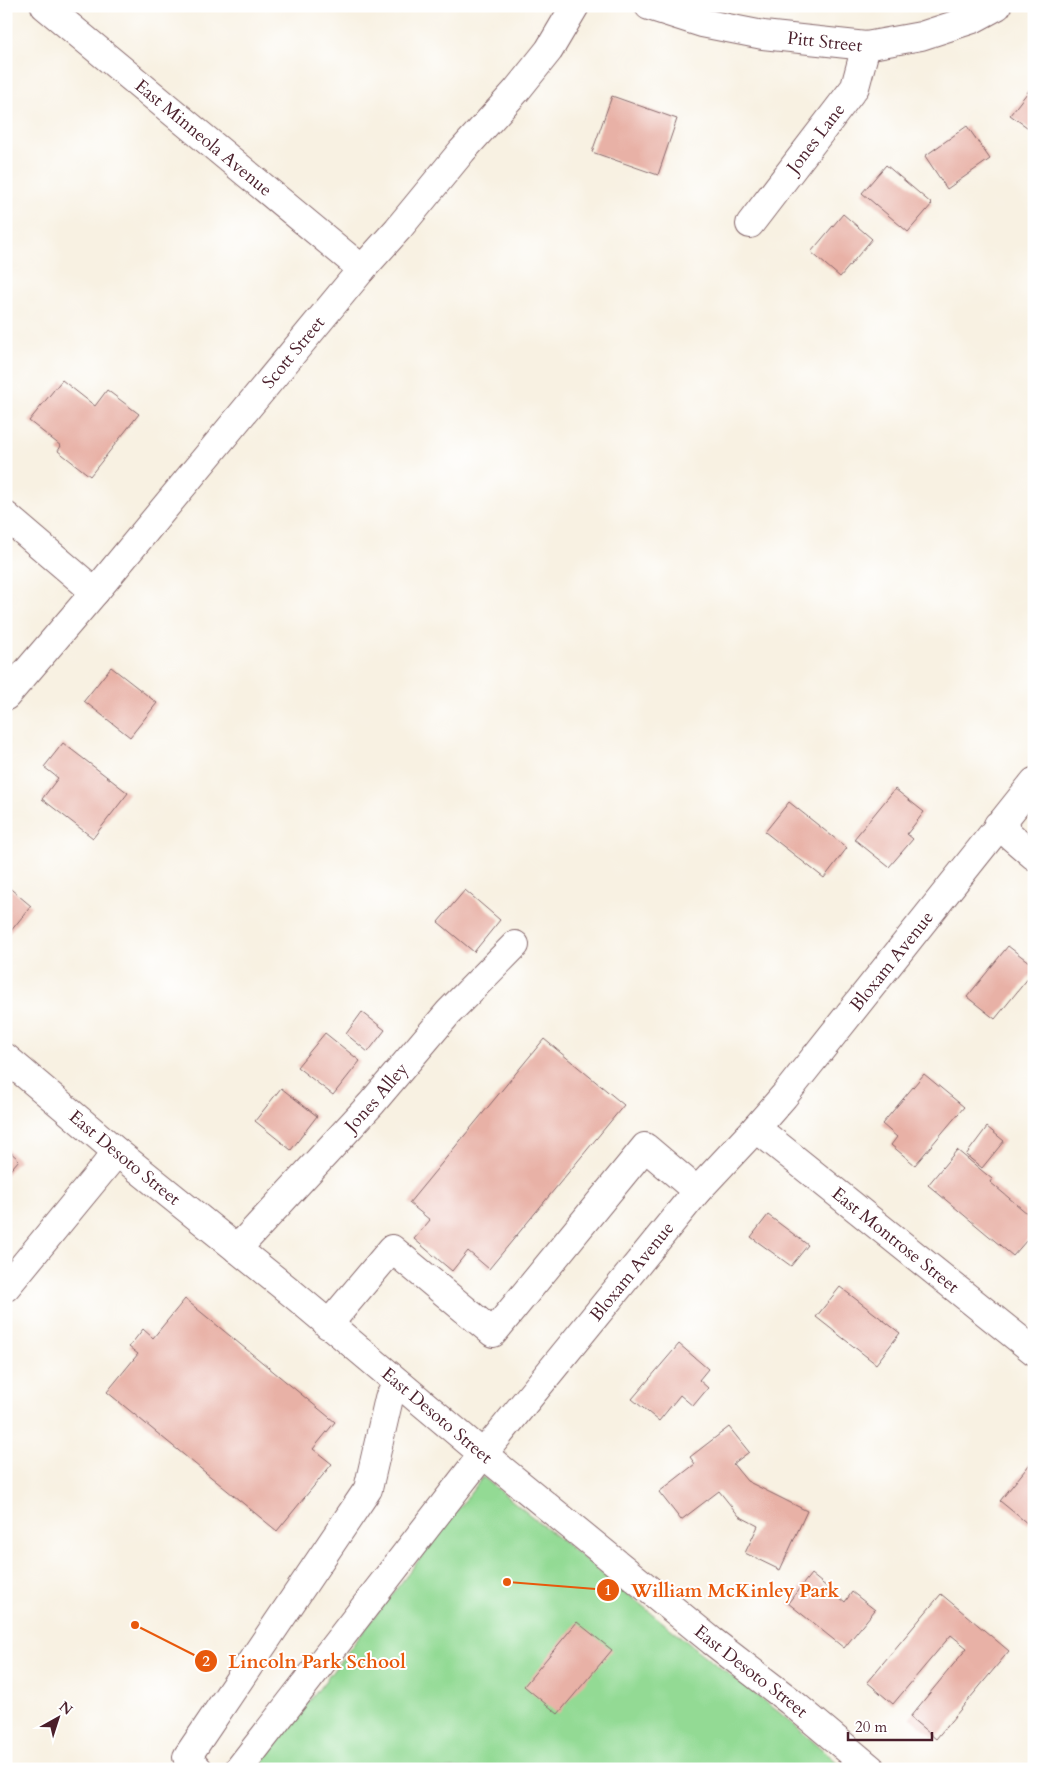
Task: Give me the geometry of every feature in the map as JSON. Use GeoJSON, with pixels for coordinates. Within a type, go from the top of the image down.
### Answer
{"type":"FeatureCollection","features":[{"type":"Feature","properties":{"kind":"street","name":"East Minneola Avenue"},"geometry":{"type":"LineString","coordinates":[[45,6],[362,269]]}},
{"type":"Feature","properties":{"kind":"street","name":"Scott Street"},"geometry":{"type":"LineString","coordinates":[[6,696],[95,592],[362,269],[398,229],[462,151],[517,90],[548,50],[575,6]]}},
{"type":"Feature","properties":{"kind":"street","name":"Pitt Street"},"geometry":{"type":"LineString","coordinates":[[649,6],[702,23],[763,35],[866,46],[921,36],[973,19],[997,6]]}},
{"type":"Feature","properties":{"kind":"street","name":"Jones Lane"},"geometry":{"type":"LineString","coordinates":[[750,224],[855,87],[866,46]]}},
{"type":"Feature","properties":{"kind":"street"},"geometry":{"type":"LineString","coordinates":[[6,516],[95,592]]}},
{"type":"Feature","properties":{"kind":"street","name":"Bloxam Avenue"},"geometry":{"type":"LineString","coordinates":[[239,1769],[483,1454],[697,1191],[756,1128],[1034,782]]}},
{"type":"Feature","properties":{"kind":"street"},"geometry":{"type":"LineString","coordinates":[[998,825],[1034,856]]}},
{"type":"Feature","properties":{"kind":"street","name":"Jones Alley"},"geometry":{"type":"LineString","coordinates":[[237,1249],[372,1103],[449,1012],[515,945]]}},
{"type":"Feature","properties":{"kind":"street","name":"East Desoto Street"},"geometry":{"type":"LineString","coordinates":[[6,1058],[117,1152],[293,1294],[483,1454],[712,1641],[790,1701],[871,1769]]}},
{"type":"Feature","properties":{"kind":"street","name":"East Montrose Street"},"geometry":{"type":"LineString","coordinates":[[756,1128],[1034,1352]]}},
{"type":"Feature","properties":{"kind":"street"},"geometry":{"type":"LineString","coordinates":[[328,1325],[392,1249],[493,1333],[645,1147],[697,1191]]}},
{"type":"Feature","properties":{"kind":"street"},"geometry":{"type":"LineString","coordinates":[[6,1287],[117,1152]]}},
{"type":"Feature","properties":{"kind":"street"},"geometry":{"type":"LineString","coordinates":[[198,1769],[187,1757],[368,1488],[389,1398],[398,1383]]}},
{"type":"Feature","properties":{"kind":"green space"},"geometry":{"type":"Polygon","coordinates":[[[483,1477],[702,1654],[780,1713],[845,1769],[257,1769],[483,1477]]]}},
{"type":"Feature","properties":{"kind":"building"},"geometry":{"type":"Polygon","coordinates":[[[1034,84],[1034,132],[1010,115],[1034,84]]]}},
{"type":"Feature","properties":{"kind":"building"},"geometry":{"type":"Polygon","coordinates":[[[612,96],[677,119],[658,175],[592,152],[612,96]]]}},
{"type":"Feature","properties":{"kind":"building"},"geometry":{"type":"Polygon","coordinates":[[[967,126],[990,159],[947,189],[925,156],[967,126]]]}},
{"type":"Feature","properties":{"kind":"building"},"geometry":{"type":"Polygon","coordinates":[[[886,165],[932,204],[908,232],[862,193],[886,165]]]}},
{"type":"Feature","properties":{"kind":"building"},"geometry":{"type":"Polygon","coordinates":[[[843,214],[872,239],[840,277],[811,252],[843,214]]]}},
{"type":"Feature","properties":{"kind":"building"},"geometry":{"type":"Polygon","coordinates":[[[62,380],[95,406],[107,390],[139,414],[90,476],[58,451],[61,446],[29,421],[62,380]]]}},
{"type":"Feature","properties":{"kind":"building"},"geometry":{"type":"Polygon","coordinates":[[[111,667],[157,703],[130,737],[84,701],[111,667]]]}},
{"type":"Feature","properties":{"kind":"building"},"geometry":{"type":"Polygon","coordinates":[[[63,743],[128,793],[93,838],[42,799],[58,778],[44,767],[63,743]]]}},
{"type":"Feature","properties":{"kind":"building"},"geometry":{"type":"Polygon","coordinates":[[[895,789],[924,812],[907,834],[913,839],[889,867],[854,839],[895,789]]]}},
{"type":"Feature","properties":{"kind":"building"},"geometry":{"type":"Polygon","coordinates":[[[789,802],[847,848],[824,878],[765,832],[789,802]]]}},
{"type":"Feature","properties":{"kind":"building"},"geometry":{"type":"Polygon","coordinates":[[[6,885],[31,906],[6,937],[6,885]]]}},
{"type":"Feature","properties":{"kind":"building"},"geometry":{"type":"Polygon","coordinates":[[[465,890],[500,920],[474,952],[438,922],[465,890]]]}},
{"type":"Feature","properties":{"kind":"building"},"geometry":{"type":"Polygon","coordinates":[[[1008,946],[1034,966],[1034,971],[995,1019],[967,997],[1008,946]]]}},
{"type":"Feature","properties":{"kind":"building"},"geometry":{"type":"Polygon","coordinates":[[[362,1012],[385,1030],[368,1052],[346,1034],[362,1012]]]}},
{"type":"Feature","properties":{"kind":"building"},"geometry":{"type":"Polygon","coordinates":[[[325,1033],[360,1061],[333,1095],[297,1067],[325,1033]]]}},
{"type":"Feature","properties":{"kind":"building"},"geometry":{"type":"Polygon","coordinates":[[[544,1039],[624,1105],[489,1269],[468,1251],[452,1271],[414,1239],[430,1220],[409,1203],[544,1039]]]}},
{"type":"Feature","properties":{"kind":"building"},"geometry":{"type":"Polygon","coordinates":[[[924,1074],[964,1107],[915,1165],[891,1145],[897,1137],[882,1124],[924,1074]]]}},
{"type":"Feature","properties":{"kind":"building"},"geometry":{"type":"Polygon","coordinates":[[[281,1088],[317,1116],[291,1150],[255,1121],[281,1088]]]}},
{"type":"Feature","properties":{"kind":"building"},"geometry":{"type":"Polygon","coordinates":[[[987,1127],[1004,1141],[982,1168],[966,1155],[987,1127]]]}},
{"type":"Feature","properties":{"kind":"building"},"geometry":{"type":"Polygon","coordinates":[[[6,1148],[19,1160],[6,1175],[6,1148]]]}},
{"type":"Feature","properties":{"kind":"building"},"geometry":{"type":"Polygon","coordinates":[[[957,1150],[992,1179],[990,1182],[1034,1219],[1034,1232],[1013,1256],[928,1185],[957,1150]]]}},
{"type":"Feature","properties":{"kind":"building"},"geometry":{"type":"Polygon","coordinates":[[[768,1215],[808,1245],[791,1266],[751,1237],[768,1215]]]}},
{"type":"Feature","properties":{"kind":"building"},"geometry":{"type":"Polygon","coordinates":[[[840,1287],[900,1333],[876,1364],[816,1317],[840,1287]]]}},
{"type":"Feature","properties":{"kind":"building"},"geometry":{"type":"Polygon","coordinates":[[[185,1299],[335,1422],[313,1449],[332,1464],[277,1531],[107,1392],[138,1354],[129,1347],[143,1329],[153,1338],[185,1299]]]}},
{"type":"Feature","properties":{"kind":"building"},"geometry":{"type":"Polygon","coordinates":[[[679,1344],[708,1369],[699,1380],[708,1388],[693,1406],[680,1395],[659,1421],[632,1399],[679,1344]]]}},
{"type":"Feature","properties":{"kind":"building"},"geometry":{"type":"Polygon","coordinates":[[[729,1427],[749,1452],[733,1464],[747,1481],[807,1511],[780,1570],[745,1553],[758,1526],[739,1516],[719,1491],[681,1520],[659,1492],[695,1464],[690,1457],[729,1427]]]}},
{"type":"Feature","properties":{"kind":"building"},"geometry":{"type":"Polygon","coordinates":[[[1034,1459],[1034,1517],[1028,1524],[1000,1501],[1034,1459]]]}},
{"type":"Feature","properties":{"kind":"building"},"geometry":{"type":"Polygon","coordinates":[[[811,1574],[845,1602],[852,1592],[875,1610],[844,1648],[788,1603],[811,1574]]]}},
{"type":"Feature","properties":{"kind":"building"},"geometry":{"type":"Polygon","coordinates":[[[941,1594],[1009,1651],[936,1739],[910,1717],[967,1648],[951,1635],[893,1704],[867,1682],[941,1594]]]}},
{"type":"Feature","properties":{"kind":"building"},"geometry":{"type":"Polygon","coordinates":[[[577,1622],[612,1650],[558,1714],[524,1686],[577,1622]]]}},
{"type":"Feature","properties":{"kind":"place","name":"William McKinley Park"},"geometry":{"type":"Point","coordinates":[507,1582]}},
{"type":"Feature","properties":{"kind":"place","name":"Lincoln Park School"},"geometry":{"type":"Point","coordinates":[135,1625]}}]}
